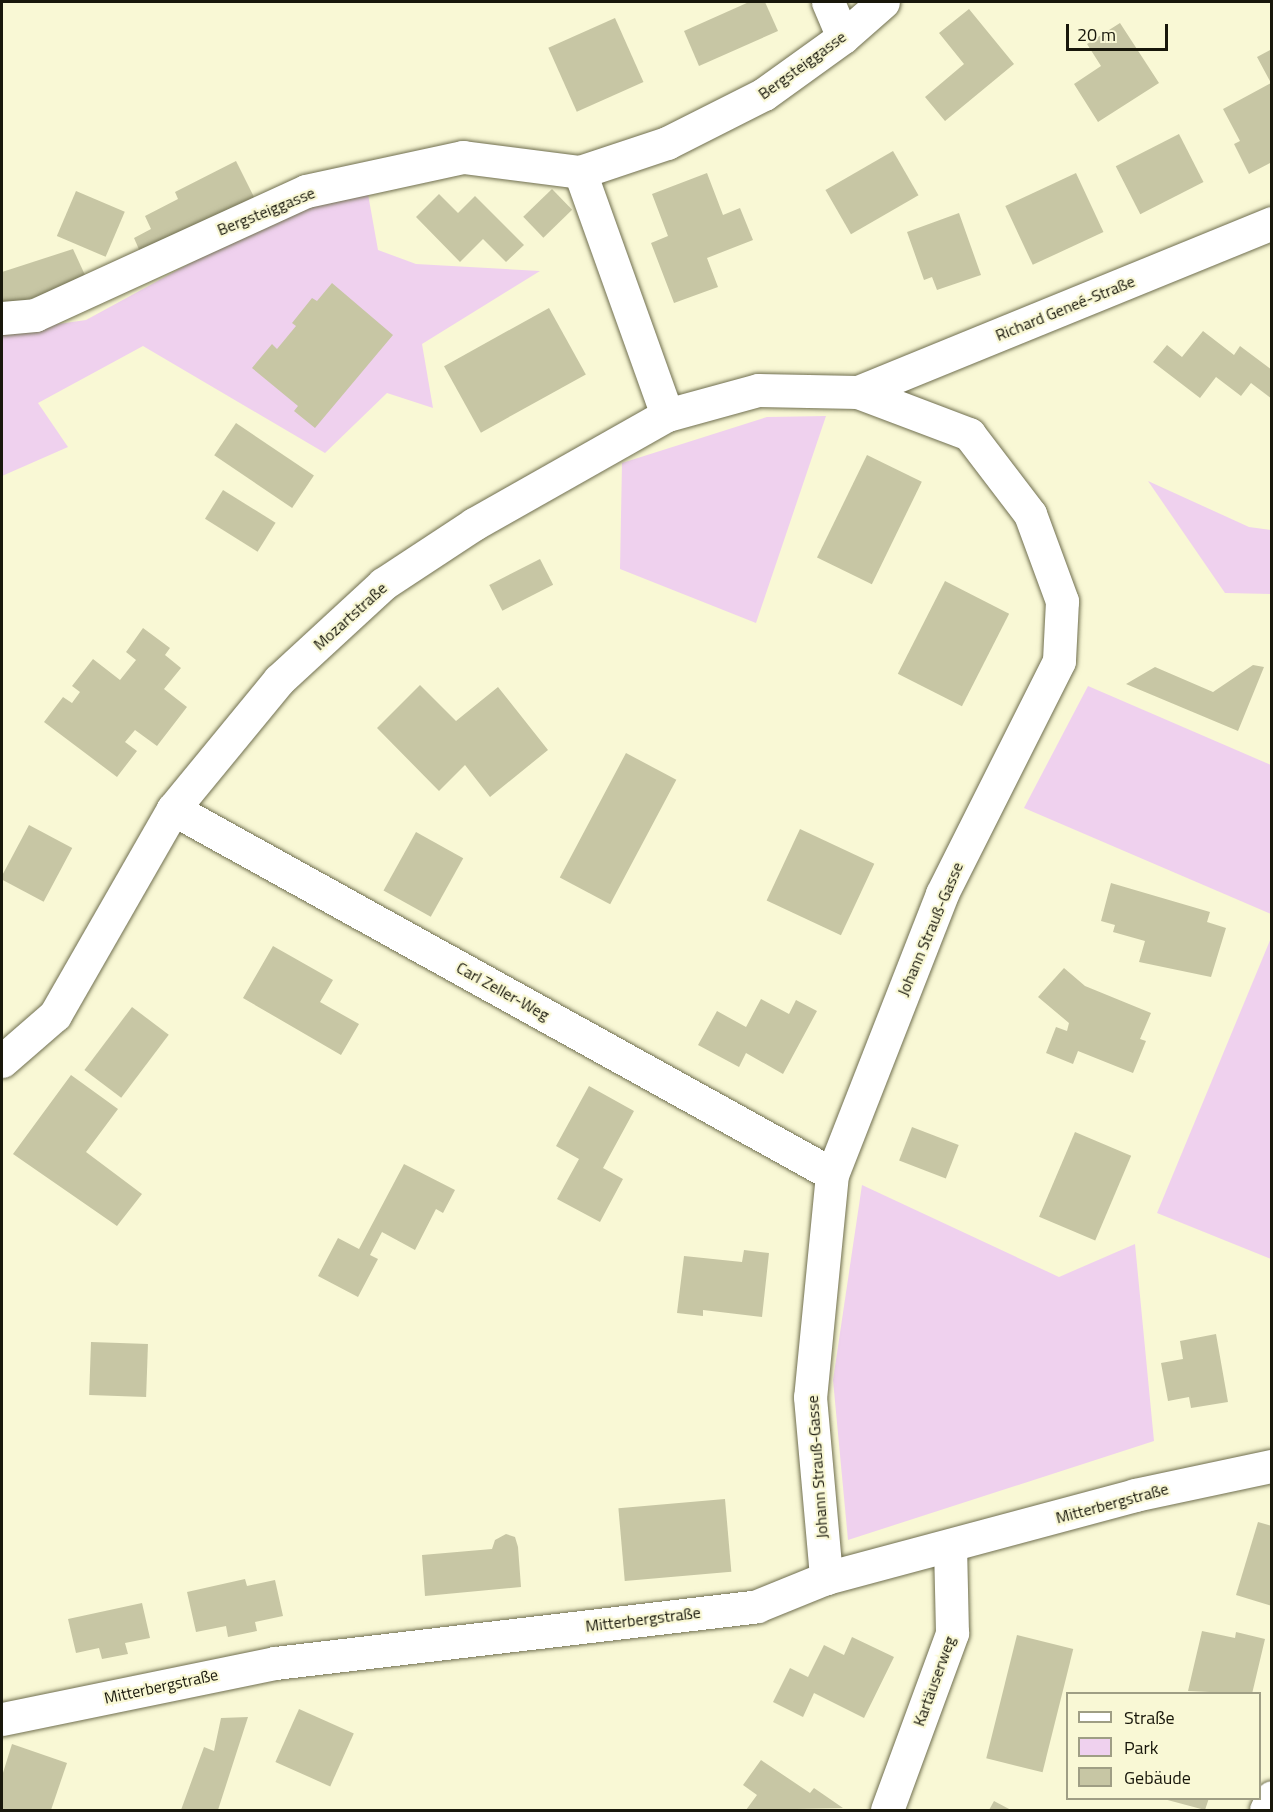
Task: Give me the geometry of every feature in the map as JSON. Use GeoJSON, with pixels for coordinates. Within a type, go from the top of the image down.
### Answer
{"type":"FeatureCollection","features":[{"type":"Feature","properties":{"kind":"street"},"geometry":{"type":"LineString","coordinates":[[828,2],[843,37]]}},
{"type":"Feature","properties":{"kind":"street","name":"Bergsteiggasse"},"geometry":{"type":"LineString","coordinates":[[2,318],[35,315],[306,192],[463,157],[580,172],[667,143],[755,99],[843,37],[883,2]]}},
{"type":"Feature","properties":{"kind":"street"},"geometry":{"type":"LineString","coordinates":[[580,172],[667,415]]}},
{"type":"Feature","properties":{"kind":"street","name":"Richard Geneé-Straße"},"geometry":{"type":"LineString","coordinates":[[858,392],[1272,223]]}},
{"type":"Feature","properties":{"kind":"street","name":"Mozartstraße"},"geometry":{"type":"LineString","coordinates":[[2,1061],[55,1015],[173,809],[279,680],[383,584],[474,524],[667,415],[758,390],[858,392]]}},
{"type":"Feature","properties":{"kind":"street","name":"Johann Strauß-Gasse"},"geometry":{"type":"LineString","coordinates":[[826,1578],[810,1397],[832,1174],[942,894],[1059,661],[1062,601],[1030,514],[969,434],[858,392]]}},
{"type":"Feature","properties":{"kind":"street","name":"Carl Zeller-Weg"},"geometry":{"type":"LineString","coordinates":[[173,809],[832,1174]]}},
{"type":"Feature","properties":{"kind":"street","name":"Mitterbergstraße"},"geometry":{"type":"LineString","coordinates":[[2,1719],[275,1662],[757,1606],[826,1578],[950,1547],[1135,1495],[1272,1466]]}},
{"type":"Feature","properties":{"kind":"street","name":"Kartäuserweg"},"geometry":{"type":"LineString","coordinates":[[887,1810],[952,1633],[950,1547]]}},
{"type":"Feature","properties":{"kind":"street"},"geometry":{"type":"LineString","coordinates":[[1266,1810],[1272,1797]]}},
{"type":"Feature","properties":{"kind":"green space"},"geometry":{"type":"Polygon","coordinates":[[[368,194],[378,250],[416,264],[540,271],[422,344],[433,408],[387,393],[325,453],[143,346],[38,403],[68,447],[2,476],[2,332],[86,320],[297,205],[368,194]]]}},
{"type":"Feature","properties":{"kind":"green space"},"geometry":{"type":"Polygon","coordinates":[[[826,416],[756,623],[620,569],[622,463],[767,417],[826,416]]]}},
{"type":"Feature","properties":{"kind":"green space"},"geometry":{"type":"Polygon","coordinates":[[[1148,481],[1249,527],[1271,530],[1271,594],[1225,593],[1148,481]]]}},
{"type":"Feature","properties":{"kind":"green space"},"geometry":{"type":"Polygon","coordinates":[[[1088,686],[1271,765],[1271,914],[1024,808],[1088,686]]]}},
{"type":"Feature","properties":{"kind":"green space"},"geometry":{"type":"Polygon","coordinates":[[[1271,938],[1271,1259],[1157,1213],[1271,938]]]}},
{"type":"Feature","properties":{"kind":"green space"},"geometry":{"type":"Polygon","coordinates":[[[862,1185],[1059,1277],[1135,1244],[1154,1441],[848,1540],[833,1380],[862,1185]]]}},
{"type":"Feature","properties":{"kind":"building"},"geometry":{"type":"Polygon","coordinates":[[[749,2],[765,2],[778,31],[699,66],[684,31],[749,2]]]}},
{"type":"Feature","properties":{"kind":"building"},"geometry":{"type":"Polygon","coordinates":[[[969,9],[1014,64],[945,121],[925,97],[964,64],[939,33],[969,9]]]}},
{"type":"Feature","properties":{"kind":"building"},"geometry":{"type":"Polygon","coordinates":[[[615,18],[643,82],[577,112],[548,48],[615,18]]]}},
{"type":"Feature","properties":{"kind":"building"},"geometry":{"type":"Polygon","coordinates":[[[1120,23],[1159,83],[1098,122],[1074,84],[1101,66],[1087,44],[1120,23]]]}},
{"type":"Feature","properties":{"kind":"building"},"geometry":{"type":"Polygon","coordinates":[[[1272,49],[1272,162],[1249,174],[1234,144],[1240,141],[1223,109],[1271,83],[1257,57],[1272,49]]]}},
{"type":"Feature","properties":{"kind":"building"},"geometry":{"type":"Polygon","coordinates":[[[1179,134],[1204,182],[1140,214],[1116,166],[1179,134]]]}},
{"type":"Feature","properties":{"kind":"building"},"geometry":{"type":"Polygon","coordinates":[[[893,151],[918,195],[851,234],[825,190],[893,151]]]}},
{"type":"Feature","properties":{"kind":"building"},"geometry":{"type":"Polygon","coordinates":[[[236,161],[254,197],[141,254],[134,238],[151,229],[145,216],[178,199],[175,192],[236,161]]]}},
{"type":"Feature","properties":{"kind":"building"},"geometry":{"type":"Polygon","coordinates":[[[707,173],[723,215],[740,208],[753,240],[707,258],[718,287],[674,303],[651,243],[668,236],[652,194],[707,173]]]}},
{"type":"Feature","properties":{"kind":"building"},"geometry":{"type":"Polygon","coordinates":[[[1076,173],[1103,232],[1033,265],[1005,206],[1076,173]]]}},
{"type":"Feature","properties":{"kind":"building"},"geometry":{"type":"Polygon","coordinates":[[[552,189],[572,210],[543,238],[523,217],[552,189]]]}},
{"type":"Feature","properties":{"kind":"building"},"geometry":{"type":"Polygon","coordinates":[[[76,191],[125,212],[106,257],[57,236],[76,191]]]}},
{"type":"Feature","properties":{"kind":"building"},"geometry":{"type":"Polygon","coordinates":[[[439,194],[458,213],[475,196],[524,245],[506,262],[483,239],[460,262],[416,217],[439,194]]]}},
{"type":"Feature","properties":{"kind":"building"},"geometry":{"type":"Polygon","coordinates":[[[959,213],[981,275],[937,290],[932,277],[924,280],[907,232],[959,213]]]}},
{"type":"Feature","properties":{"kind":"building"},"geometry":{"type":"Polygon","coordinates":[[[73,249],[85,275],[60,290],[2,307],[2,272],[73,249]]]}},
{"type":"Feature","properties":{"kind":"building"},"geometry":{"type":"Polygon","coordinates":[[[332,283],[393,335],[315,428],[294,411],[298,406],[252,368],[272,344],[277,349],[296,326],[292,323],[312,298],[317,301],[332,283]]]}},
{"type":"Feature","properties":{"kind":"building"},"geometry":{"type":"Polygon","coordinates":[[[549,308],[586,374],[481,433],[444,366],[549,308]]]}},
{"type":"Feature","properties":{"kind":"building"},"geometry":{"type":"Polygon","coordinates":[[[1203,331],[1234,355],[1240,346],[1272,370],[1272,399],[1251,383],[1241,396],[1216,377],[1200,398],[1153,362],[1167,345],[1182,357],[1203,331]]]}},
{"type":"Feature","properties":{"kind":"building"},"geometry":{"type":"Polygon","coordinates":[[[236,423],[314,476],[292,508],[214,455],[236,423]]]}},
{"type":"Feature","properties":{"kind":"building"},"geometry":{"type":"Polygon","coordinates":[[[867,455],[922,482],[872,584],[817,557],[867,455]]]}},
{"type":"Feature","properties":{"kind":"building"},"geometry":{"type":"Polygon","coordinates":[[[223,490],[276,523],[258,552],[205,519],[223,490]]]}},
{"type":"Feature","properties":{"kind":"building"},"geometry":{"type":"Polygon","coordinates":[[[540,559],[553,585],[502,611],[489,585],[540,559]]]}},
{"type":"Feature","properties":{"kind":"building"},"geometry":{"type":"Polygon","coordinates":[[[945,581],[1009,614],[962,706],[898,674],[945,581]]]}},
{"type":"Feature","properties":{"kind":"building"},"geometry":{"type":"Polygon","coordinates":[[[143,628],[170,648],[165,655],[181,668],[164,689],[187,707],[157,746],[135,730],[125,742],[137,751],[117,777],[44,722],[63,697],[72,703],[80,692],[72,686],[93,659],[120,680],[136,660],[126,652],[143,628]]]}},
{"type":"Feature","properties":{"kind":"building"},"geometry":{"type":"Polygon","coordinates":[[[1253,665],[1264,667],[1238,731],[1126,684],[1155,667],[1213,692],[1253,665]]]}},
{"type":"Feature","properties":{"kind":"building"},"geometry":{"type":"Polygon","coordinates":[[[420,685],[456,721],[498,687],[548,750],[490,797],[465,765],[439,791],[377,728],[420,685]]]}},
{"type":"Feature","properties":{"kind":"building"},"geometry":{"type":"Polygon","coordinates":[[[626,753],[676,780],[610,904],[560,877],[626,753]]]}},
{"type":"Feature","properties":{"kind":"building"},"geometry":{"type":"Polygon","coordinates":[[[29,825],[72,848],[44,902],[2,880],[29,825]]]}},
{"type":"Feature","properties":{"kind":"building"},"geometry":{"type":"Polygon","coordinates":[[[800,829],[874,864],[841,935],[767,901],[800,829]]]}},
{"type":"Feature","properties":{"kind":"building"},"geometry":{"type":"Polygon","coordinates":[[[416,832],[463,858],[431,917],[384,891],[416,832]]]}},
{"type":"Feature","properties":{"kind":"building"},"geometry":{"type":"Polygon","coordinates":[[[1111,883],[1210,912],[1207,922],[1226,928],[1211,977],[1139,962],[1145,941],[1113,932],[1115,925],[1101,921],[1111,883]]]}},
{"type":"Feature","properties":{"kind":"building"},"geometry":{"type":"Polygon","coordinates":[[[273,946],[333,980],[320,1002],[359,1024],[341,1055],[243,998],[273,946]]]}},
{"type":"Feature","properties":{"kind":"building"},"geometry":{"type":"Polygon","coordinates":[[[1064,968],[1085,986],[1151,1013],[1140,1039],[1146,1041],[1133,1073],[1078,1051],[1073,1064],[1046,1053],[1056,1027],[1067,1031],[1069,1023],[1038,997],[1064,968]]]}},
{"type":"Feature","properties":{"kind":"building"},"geometry":{"type":"Polygon","coordinates":[[[761,999],[789,1014],[796,1000],[817,1011],[783,1074],[746,1053],[739,1067],[698,1045],[717,1011],[746,1027],[761,999]]]}},
{"type":"Feature","properties":{"kind":"building"},"geometry":{"type":"Polygon","coordinates":[[[132,1007],[169,1035],[121,1098],[84,1070],[132,1007]]]}},
{"type":"Feature","properties":{"kind":"building"},"geometry":{"type":"Polygon","coordinates":[[[71,1075],[118,1109],[86,1152],[142,1194],[117,1226],[13,1154],[71,1075]]]}},
{"type":"Feature","properties":{"kind":"building"},"geometry":{"type":"Polygon","coordinates":[[[589,1086],[634,1111],[603,1168],[623,1179],[600,1222],[557,1199],[579,1159],[556,1146],[589,1086]]]}},
{"type":"Feature","properties":{"kind":"building"},"geometry":{"type":"Polygon","coordinates":[[[912,1127],[959,1145],[946,1179],[899,1161],[912,1127]]]}},
{"type":"Feature","properties":{"kind":"building"},"geometry":{"type":"Polygon","coordinates":[[[1075,1132],[1131,1156],[1095,1241],[1039,1217],[1075,1132]]]}},
{"type":"Feature","properties":{"kind":"building"},"geometry":{"type":"Polygon","coordinates":[[[404,1164],[455,1190],[443,1213],[436,1209],[415,1250],[382,1232],[370,1255],[378,1259],[358,1297],[318,1276],[338,1238],[359,1249],[404,1164]]]}},
{"type":"Feature","properties":{"kind":"building"},"geometry":{"type":"Polygon","coordinates":[[[744,1250],[769,1253],[762,1317],[703,1310],[703,1316],[677,1313],[684,1256],[742,1262],[744,1250]]]}},
{"type":"Feature","properties":{"kind":"building"},"geometry":{"type":"Polygon","coordinates":[[[1216,1334],[1228,1402],[1191,1408],[1189,1397],[1168,1401],[1161,1363],[1183,1359],[1180,1341],[1216,1334]]]}},
{"type":"Feature","properties":{"kind":"building"},"geometry":{"type":"Polygon","coordinates":[[[91,1342],[148,1344],[146,1397],[89,1395],[91,1342]]]}},
{"type":"Feature","properties":{"kind":"building"},"geometry":{"type":"Polygon","coordinates":[[[725,1499],[731,1572],[625,1581],[618,1508],[725,1499]]]}},
{"type":"Feature","properties":{"kind":"building"},"geometry":{"type":"Polygon","coordinates":[[[1258,1522],[1272,1526],[1272,1606],[1236,1595],[1258,1522]]]}},
{"type":"Feature","properties":{"kind":"building"},"geometry":{"type":"Polygon","coordinates":[[[506,1534],[515,1537],[518,1547],[521,1587],[425,1596],[422,1555],[492,1549],[495,1540],[506,1534]]]}},
{"type":"Feature","properties":{"kind":"building"},"geometry":{"type":"Polygon","coordinates":[[[245,1579],[247,1586],[275,1580],[283,1616],[255,1622],[257,1631],[228,1637],[226,1626],[196,1632],[187,1592],[245,1579]]]}},
{"type":"Feature","properties":{"kind":"building"},"geometry":{"type":"Polygon","coordinates":[[[142,1603],[150,1638],[125,1643],[128,1654],[102,1659],[99,1648],[76,1653],[68,1619],[142,1603]]]}},
{"type":"Feature","properties":{"kind":"building"},"geometry":{"type":"Polygon","coordinates":[[[1202,1631],[1235,1638],[1236,1632],[1265,1639],[1252,1692],[1188,1691],[1202,1631]]]}},
{"type":"Feature","properties":{"kind":"building"},"geometry":{"type":"Polygon","coordinates":[[[1017,1635],[1073,1649],[1043,1772],[986,1758],[1017,1635]]]}},
{"type":"Feature","properties":{"kind":"building"},"geometry":{"type":"Polygon","coordinates":[[[852,1637],[894,1657],[864,1718],[814,1693],[803,1717],[773,1702],[790,1668],[808,1677],[824,1645],[844,1655],[852,1637]]]}},
{"type":"Feature","properties":{"kind":"building"},"geometry":{"type":"Polygon","coordinates":[[[299,1709],[354,1733],[330,1786],[275,1762],[299,1709]]]}},
{"type":"Feature","properties":{"kind":"building"},"geometry":{"type":"Polygon","coordinates":[[[248,1717],[218,1810],[181,1810],[204,1747],[214,1751],[221,1718],[248,1717]]]}},
{"type":"Feature","properties":{"kind":"building"},"geometry":{"type":"Polygon","coordinates":[[[12,1744],[67,1763],[51,1810],[2,1810],[2,1776],[12,1744]]]}},
{"type":"Feature","properties":{"kind":"building"},"geometry":{"type":"Polygon","coordinates":[[[761,1760],[810,1793],[814,1788],[843,1808],[746,1810],[757,1795],[743,1785],[761,1760]]]}},
{"type":"Feature","properties":{"kind":"building"},"geometry":{"type":"Polygon","coordinates":[[[1168,1800],[1208,1800],[1205,1810],[1168,1800]]]}},
{"type":"Feature","properties":{"kind":"building"},"geometry":{"type":"Polygon","coordinates":[[[994,1801],[1011,1810],[989,1810],[994,1801]]]}}]}
